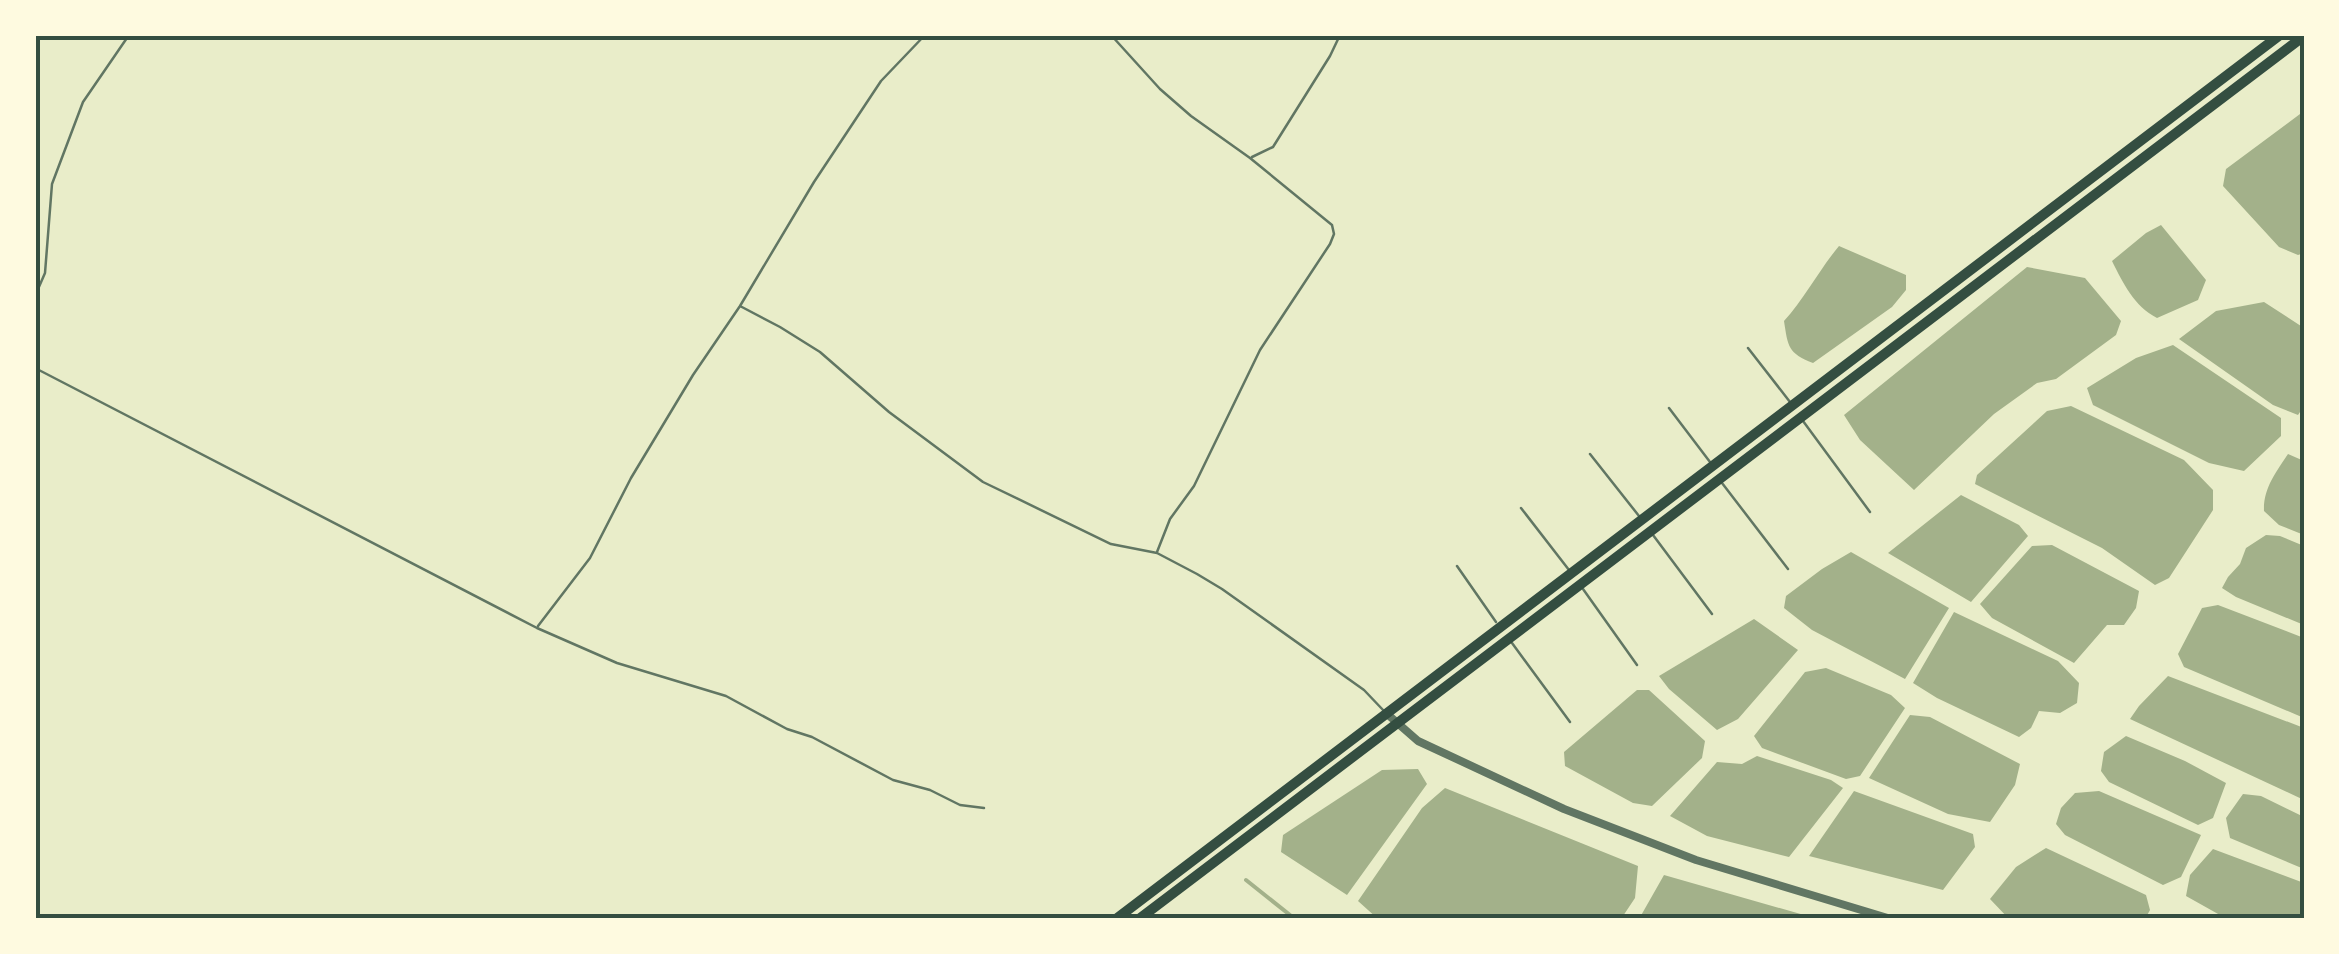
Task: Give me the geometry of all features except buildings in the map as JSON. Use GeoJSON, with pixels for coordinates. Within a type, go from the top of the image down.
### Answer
{"type":"FeatureCollection","features":[{"type":"Feature","properties":{"kind":"main road"},"geometry":{"type":"LineString","coordinates":[[1116,919],[2280,35]]}},
{"type":"Feature","properties":{"kind":"main road"},"geometry":{"type":"LineString","coordinates":[[1139,919],[2304,36]]}},
{"type":"Feature","properties":{"kind":"street"},"geometry":{"type":"LineString","coordinates":[[1386,712],[1418,741],[1564,809],[1696,860],[1892,919]]}},
{"type":"Feature","properties":{"kind":"lane"},"geometry":{"type":"LineString","coordinates":[[35,296],[46,274],[52,184],[83,102],[129,35]]}},
{"type":"Feature","properties":{"kind":"lane"},"geometry":{"type":"LineString","coordinates":[[536,628],[590,558],[631,478],[693,376],[880,81],[925,35]]}},
{"type":"Feature","properties":{"kind":"lane"},"geometry":{"type":"LineString","coordinates":[[1111,35],[1160,90],[1332,225],[1334,234],[1260,350],[1194,486],[1170,519],[1156,553]]}},
{"type":"Feature","properties":{"kind":"lane"},"geometry":{"type":"LineString","coordinates":[[1250,158],[1273,147],[1340,35]]}},
{"type":"Feature","properties":{"kind":"lane"},"geometry":{"type":"LineString","coordinates":[[740,306],[820,352],[888,412],[982,482],[1112,544],[1156,553],[1222,589],[1364,690],[1386,712]]}},
{"type":"Feature","properties":{"kind":"lane"},"geometry":{"type":"LineString","coordinates":[[1748,348],[1792,405]]}},
{"type":"Feature","properties":{"kind":"lane"},"geometry":{"type":"LineString","coordinates":[[35,368],[536,628],[618,663],[726,696],[893,780],[930,790],[960,805],[984,808]]}},
{"type":"Feature","properties":{"kind":"lane"},"geometry":{"type":"LineString","coordinates":[[1669,408],[1712,465]]}},
{"type":"Feature","properties":{"kind":"lane"},"geometry":{"type":"LineString","coordinates":[[1800,417],[1870,512]]}},
{"type":"Feature","properties":{"kind":"lane"},"geometry":{"type":"LineString","coordinates":[[1590,454],[1642,518]]}},
{"type":"Feature","properties":{"kind":"lane"},"geometry":{"type":"LineString","coordinates":[[1718,479],[1788,569]]}},
{"type":"Feature","properties":{"kind":"lane"},"geometry":{"type":"LineString","coordinates":[[1521,508],[1570,572]]}},
{"type":"Feature","properties":{"kind":"lane"},"geometry":{"type":"LineString","coordinates":[[1650,531],[1712,614]]}},
{"type":"Feature","properties":{"kind":"lane"},"geometry":{"type":"LineString","coordinates":[[1457,566],[1499,626]]}},
{"type":"Feature","properties":{"kind":"lane"},"geometry":{"type":"LineString","coordinates":[[1580,584],[1636,665]]}},
{"type":"Feature","properties":{"kind":"lane"},"geometry":{"type":"LineString","coordinates":[[1508,638],[1570,722]]}},
{"type":"Feature","properties":{"kind":"shaded area"},"geometry":{"type":"Polygon","coordinates":[[[2304,111],[2304,253],[2298,255],[2279,247],[2223,186],[2226,169],[2304,111]]]}},
{"type":"Feature","properties":{"kind":"shaded area"},"geometry":{"type":"Polygon","coordinates":[[[2161,225],[2206,280],[2198,300],[2157,318],[2136,300],[2112,261],[2161,225]]]}},
{"type":"Feature","properties":{"kind":"shaded area"},"geometry":{"type":"Polygon","coordinates":[[[1839,246],[1906,275],[1906,290],[1892,307],[1813,363],[1791,348],[1784,321],[1839,246]]]}},
{"type":"Feature","properties":{"kind":"shaded area"},"geometry":{"type":"Polygon","coordinates":[[[2027,267],[2085,278],[2121,321],[2116,335],[2056,379],[2037,383],[1994,414],[1914,490],[1860,440],[1844,415],[2027,267]]]}},
{"type":"Feature","properties":{"kind":"shaded area"},"geometry":{"type":"Polygon","coordinates":[[[2264,302],[2304,328],[2304,406],[2298,415],[2273,405],[2179,339],[2216,311],[2264,302]]]}},
{"type":"Feature","properties":{"kind":"shaded area"},"geometry":{"type":"Polygon","coordinates":[[[2173,345],[2281,418],[2281,436],[2244,471],[2209,463],[2093,405],[2087,388],[2136,358],[2173,345]]]}},
{"type":"Feature","properties":{"kind":"shaded area"},"geometry":{"type":"Polygon","coordinates":[[[2071,406],[2184,460],[2213,490],[2213,510],[2169,578],[2155,585],[2102,548],[1975,484],[1977,475],[2047,411],[2071,406]]]}},
{"type":"Feature","properties":{"kind":"shaded area"},"geometry":{"type":"Polygon","coordinates":[[[2288,454],[2304,461],[2304,535],[2279,525],[2264,511],[2268,488],[2288,454]]]}},
{"type":"Feature","properties":{"kind":"shaded area"},"geometry":{"type":"Polygon","coordinates":[[[1961,495],[2019,525],[2028,536],[1971,602],[1888,553],[1961,495]]]}},
{"type":"Feature","properties":{"kind":"shaded area"},"geometry":{"type":"Polygon","coordinates":[[[2266,535],[2304,546],[2304,625],[2222,588],[2240,564],[2246,548],[2266,535]]]}},
{"type":"Feature","properties":{"kind":"shaded area"},"geometry":{"type":"Polygon","coordinates":[[[2052,545],[2139,591],[2136,608],[2124,625],[2107,625],[2074,663],[1992,618],[1980,604],[2032,546],[2052,545]]]}},
{"type":"Feature","properties":{"kind":"shaded area"},"geometry":{"type":"Polygon","coordinates":[[[1851,552],[1949,608],[1905,679],[1812,630],[1784,608],[1786,596],[1851,552]]]}},
{"type":"Feature","properties":{"kind":"shaded area"},"geometry":{"type":"Polygon","coordinates":[[[2218,605],[2304,638],[2304,718],[2184,667],[2178,654],[2202,608],[2218,605]]]}},
{"type":"Feature","properties":{"kind":"shaded area"},"geometry":{"type":"Polygon","coordinates":[[[1954,612],[2058,661],[2079,683],[2077,703],[2060,713],[2039,711],[2031,728],[2019,737],[1913,683],[1954,612]]]}},
{"type":"Feature","properties":{"kind":"shaded area"},"geometry":{"type":"Polygon","coordinates":[[[1754,619],[1798,650],[1738,719],[1717,730],[1659,676],[1754,619]]]}},
{"type":"Feature","properties":{"kind":"shaded area"},"geometry":{"type":"Polygon","coordinates":[[[1826,668],[1891,695],[1905,708],[1860,776],[1846,779],[1762,748],[1754,736],[1805,672],[1826,668]]]}},
{"type":"Feature","properties":{"kind":"shaded area"},"geometry":{"type":"Polygon","coordinates":[[[2168,676],[2304,728],[2304,800],[2130,719],[2168,676]]]}},
{"type":"Feature","properties":{"kind":"shaded area"},"geometry":{"type":"Polygon","coordinates":[[[1637,690],[1649,690],[1705,741],[1702,758],[1652,806],[1633,803],[1565,766],[1564,752],[1637,690]]]}},
{"type":"Feature","properties":{"kind":"shaded area"},"geometry":{"type":"Polygon","coordinates":[[[1910,715],[1930,717],[2020,764],[2015,785],[1990,822],[1948,814],[1869,778],[1910,715]]]}},
{"type":"Feature","properties":{"kind":"shaded area"},"geometry":{"type":"Polygon","coordinates":[[[2126,736],[2226,783],[2213,818],[2198,825],[2109,782],[2101,771],[2104,752],[2126,736]]]}},
{"type":"Feature","properties":{"kind":"shaded area"},"geometry":{"type":"Polygon","coordinates":[[[1757,756],[1831,780],[1843,788],[1789,857],[1707,836],[1670,816],[1717,762],[1742,764],[1757,756]]]}},
{"type":"Feature","properties":{"kind":"shaded area"},"geometry":{"type":"Polygon","coordinates":[[[1418,769],[1427,784],[1347,895],[1281,852],[1283,835],[1382,770],[1418,769]]]}},
{"type":"Feature","properties":{"kind":"shaded area"},"geometry":{"type":"Polygon","coordinates":[[[1445,788],[1638,866],[1635,898],[1621,919],[1378,919],[1358,901],[1422,808],[1445,788]]]}},
{"type":"Feature","properties":{"kind":"shaded area"},"geometry":{"type":"Polygon","coordinates":[[[1854,791],[1973,834],[1975,847],[1943,890],[1809,856],[1854,791]]]}},
{"type":"Feature","properties":{"kind":"shaded area"},"geometry":{"type":"Polygon","coordinates":[[[2099,791],[2201,835],[2181,877],[2163,885],[2065,835],[2056,824],[2061,808],[2075,793],[2099,791]]]}},
{"type":"Feature","properties":{"kind":"shaded area"},"geometry":{"type":"Polygon","coordinates":[[[2243,794],[2261,796],[2304,817],[2304,869],[2230,838],[2226,818],[2243,794]]]}},
{"type":"Feature","properties":{"kind":"shaded area"},"geometry":{"type":"Polygon","coordinates":[[[2046,848],[2146,895],[2150,910],[2145,919],[2009,919],[1990,899],[2016,867],[2046,848]]]}},
{"type":"Feature","properties":{"kind":"shaded area"},"geometry":{"type":"Polygon","coordinates":[[[2213,849],[2304,883],[2304,919],[2227,919],[2186,896],[2190,875],[2213,849]]]}},
{"type":"Feature","properties":{"kind":"shaded area"},"geometry":{"type":"Polygon","coordinates":[[[1664,875],[1818,919],[1639,919],[1664,875]]]}},
{"type":"Feature","properties":{"kind":"waterway"},"geometry":{"type":"LineString","coordinates":[[1246,880],[1295,919]]}}]}
